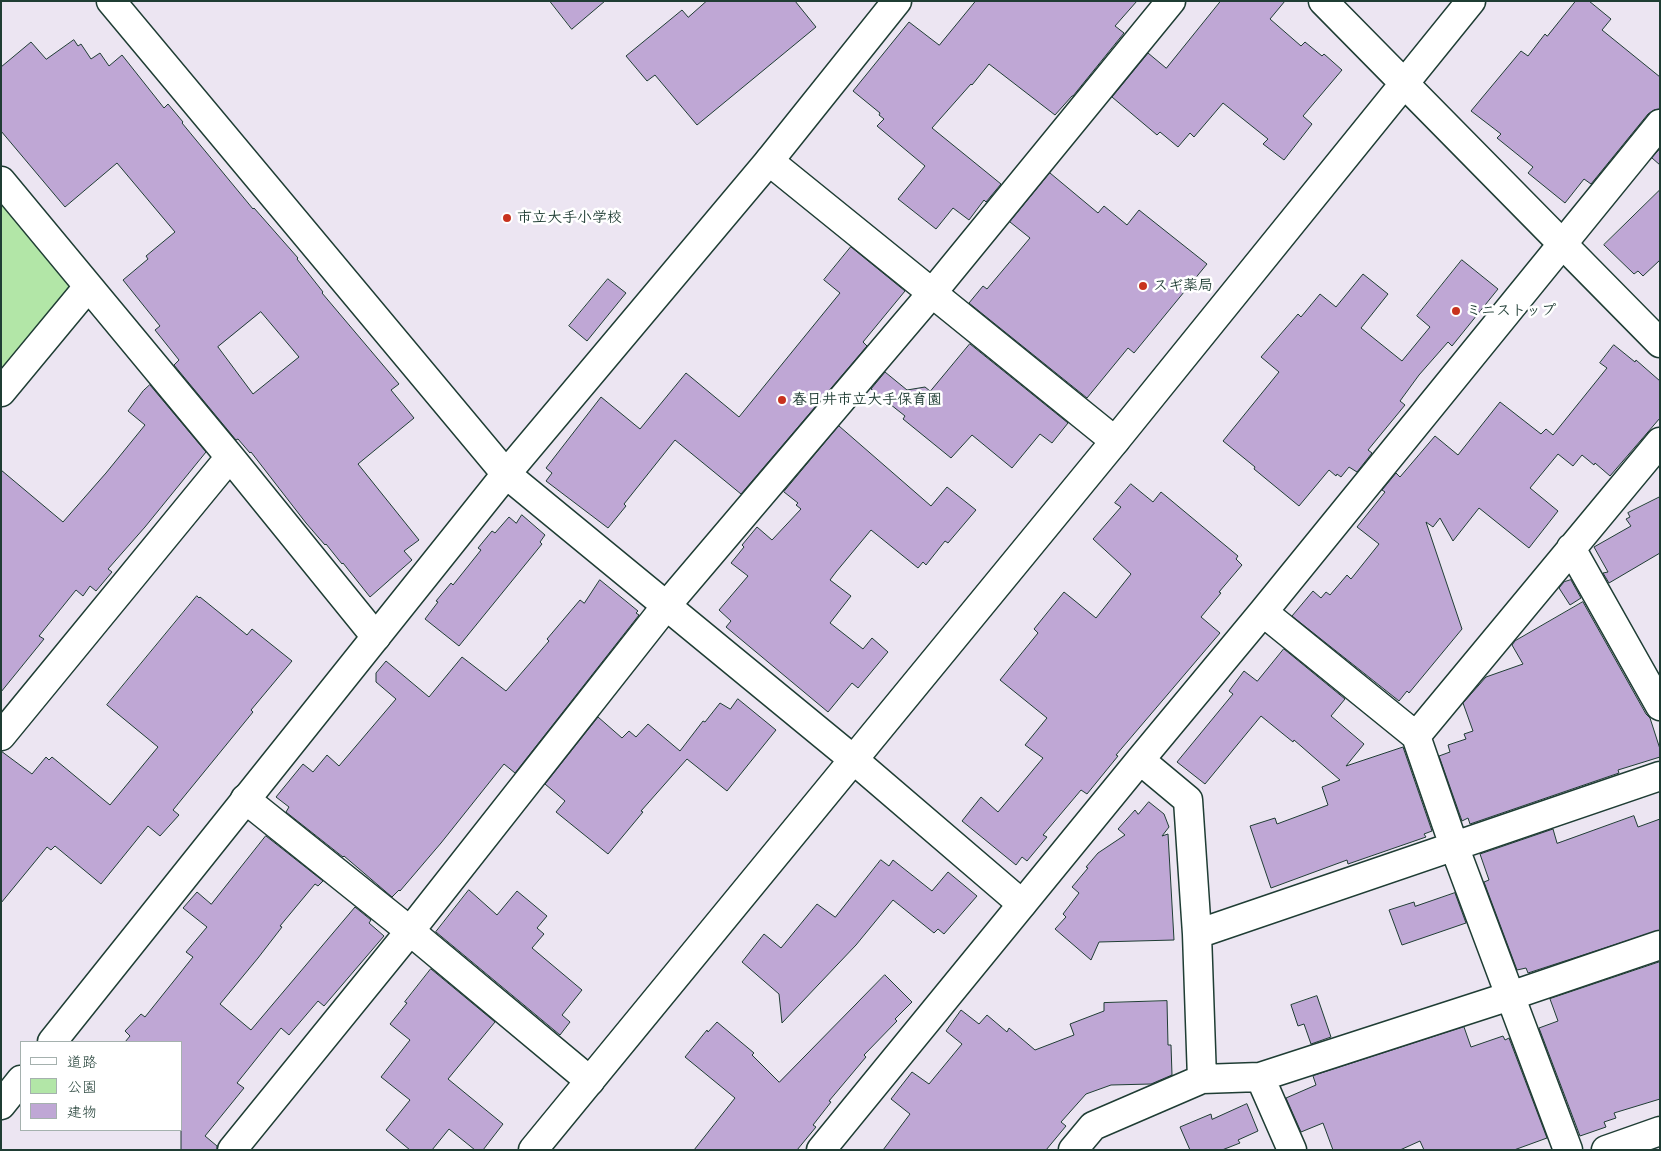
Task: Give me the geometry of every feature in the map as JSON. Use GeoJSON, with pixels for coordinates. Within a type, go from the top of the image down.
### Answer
{"type":"FeatureCollection","features":[{"type":"Feature","properties":{"kind":"street"},"geometry":{"type":"LineString","coordinates":[[111,1],[506,474],[854,760],[1022,904]]}},
{"type":"Feature","properties":{"kind":"street"},"geometry":{"type":"LineString","coordinates":[[53,1041],[506,474],[769,161],[898,1]]}},
{"type":"Feature","properties":{"kind":"street"},"geometry":{"type":"LineString","coordinates":[[232,1150],[410,931],[666,606],[932,293],[1171,1]]}},
{"type":"Feature","properties":{"kind":"street"},"geometry":{"type":"LineString","coordinates":[[1323,1],[1660,343]]}},
{"type":"Feature","properties":{"kind":"street"},"geometry":{"type":"LineString","coordinates":[[533,1150],[1115,442],[1471,1]]}},
{"type":"Feature","properties":{"kind":"street"},"geometry":{"type":"LineString","coordinates":[[822,1150],[1660,124]]}},
{"type":"Feature","properties":{"kind":"street"},"geometry":{"type":"LineString","coordinates":[[769,161],[1115,442]]}},
{"type":"Feature","properties":{"kind":"street"},"geometry":{"type":"LineString","coordinates":[[1,180],[376,637]]}},
{"type":"Feature","properties":{"kind":"street"},"geometry":{"type":"LineString","coordinates":[[1,392],[88,287]]}},
{"type":"Feature","properties":{"kind":"street"},"geometry":{"type":"LineString","coordinates":[[1416,736],[1660,442]]}},
{"type":"Feature","properties":{"kind":"street"},"geometry":{"type":"LineString","coordinates":[[1,736],[230,457]]}},
{"type":"Feature","properties":{"kind":"street"},"geometry":{"type":"LineString","coordinates":[[1571,548],[1660,706]]}},
{"type":"Feature","properties":{"kind":"street"},"geometry":{"type":"LineString","coordinates":[[1263,612],[1416,736],[1454,846],[1568,1150]]}},
{"type":"Feature","properties":{"kind":"street"},"geometry":{"type":"LineString","coordinates":[[1140,760],[1188,800],[1197,934],[1202,1079]]}},
{"type":"Feature","properties":{"kind":"street"},"geometry":{"type":"LineString","coordinates":[[1197,934],[1660,776]]}},
{"type":"Feature","properties":{"kind":"street"},"geometry":{"type":"LineString","coordinates":[[245,800],[410,931],[590,1081]]}},
{"type":"Feature","properties":{"kind":"street"},"geometry":{"type":"LineString","coordinates":[[1074,1150],[1202,1079],[1260,1077],[1510,996],[1660,944]]}},
{"type":"Feature","properties":{"kind":"street"},"geometry":{"type":"LineString","coordinates":[[1260,1077],[1292,1150]]}},
{"type":"Feature","properties":{"kind":"street"},"geometry":{"type":"LineString","coordinates":[[1,1105],[20,1081]]}},
{"type":"Feature","properties":{"kind":"street"},"geometry":{"type":"LineString","coordinates":[[1606,1150],[1660,1132]]}},
{"type":"Feature","properties":{"kind":"green space"},"geometry":{"type":"Polygon","coordinates":[[[1,197],[67,277],[70,291],[1,373],[1,197]]]}},
{"type":"Feature","properties":{"kind":"building"},"geometry":{"type":"Polygon","coordinates":[[[550,1],[605,1],[572,29],[550,1]]]}},
{"type":"Feature","properties":{"kind":"building"},"geometry":{"type":"Polygon","coordinates":[[[707,1],[795,1],[816,27],[697,125],[655,75],[647,81],[626,56],[682,10],[688,17],[707,1]]]}},
{"type":"Feature","properties":{"kind":"building"},"geometry":{"type":"Polygon","coordinates":[[[976,1],[1137,1],[1115,26],[1124,33],[1073,96],[1055,115],[989,64],[932,128],[1001,184],[986,202],[984,200],[969,220],[953,208],[936,229],[898,199],[925,166],[877,126],[884,119],[879,115],[880,113],[853,91],[909,22],[939,45],[976,1]]]}},
{"type":"Feature","properties":{"kind":"building"},"geometry":{"type":"Polygon","coordinates":[[[1221,1],[1285,1],[1270,19],[1301,46],[1305,42],[1322,56],[1324,54],[1342,70],[1303,116],[1312,124],[1284,160],[1263,144],[1268,139],[1223,103],[1194,137],[1190,133],[1178,147],[1160,132],[1157,135],[1112,97],[1148,53],[1166,68],[1221,1]]]}},
{"type":"Feature","properties":{"kind":"building"},"geometry":{"type":"Polygon","coordinates":[[[1576,1],[1589,1],[1611,19],[1602,30],[1660,77],[1660,109],[1648,114],[1591,184],[1584,179],[1565,203],[1528,173],[1533,167],[1497,138],[1501,134],[1471,111],[1521,51],[1528,56],[1545,34],[1547,36],[1576,1]]]}},
{"type":"Feature","properties":{"kind":"building"},"geometry":{"type":"Polygon","coordinates":[[[74,40],[78,46],[81,44],[91,59],[100,53],[109,66],[122,55],[164,108],[168,104],[253,209],[298,258],[322,293],[399,384],[391,390],[414,418],[358,464],[419,540],[404,551],[412,560],[370,597],[343,563],[306,523],[251,452],[238,439],[236,440],[174,365],[179,360],[155,330],[160,326],[123,280],[148,259],[146,256],[175,232],[117,163],[65,207],[1,131],[1,67],[31,42],[46,59],[74,40]],[[261,312],[218,347],[253,394],[299,357],[261,312]]]}},
{"type":"Feature","properties":{"kind":"building"},"geometry":{"type":"Polygon","coordinates":[[[1660,149],[1660,165],[1652,158],[1660,149]]]}},
{"type":"Feature","properties":{"kind":"building"},"geometry":{"type":"Polygon","coordinates":[[[1050,173],[1098,213],[1104,206],[1127,225],[1139,210],[1207,264],[1134,353],[1128,348],[1087,398],[969,303],[983,286],[987,289],[1030,238],[1010,222],[1050,173]]]}},
{"type":"Feature","properties":{"kind":"building"},"geometry":{"type":"Polygon","coordinates":[[[1660,190],[1660,260],[1643,276],[1638,271],[1634,274],[1604,245],[1660,190]]]}},
{"type":"Feature","properties":{"kind":"building"},"geometry":{"type":"Polygon","coordinates":[[[851,247],[905,291],[863,342],[867,346],[741,494],[675,440],[624,504],[626,506],[608,528],[546,481],[552,473],[546,468],[601,397],[640,429],[686,373],[739,417],[840,293],[824,280],[851,247]]]}},
{"type":"Feature","properties":{"kind":"building"},"geometry":{"type":"Polygon","coordinates":[[[1462,260],[1498,289],[1452,346],[1448,342],[1419,375],[1400,401],[1405,405],[1368,450],[1372,453],[1357,472],[1349,467],[1341,477],[1337,474],[1336,476],[1329,470],[1299,506],[1223,441],[1279,372],[1261,357],[1298,314],[1301,317],[1320,294],[1336,307],[1363,274],[1388,294],[1361,328],[1402,361],[1430,327],[1417,316],[1462,260]]]}},
{"type":"Feature","properties":{"kind":"building"},"geometry":{"type":"Polygon","coordinates":[[[608,279],[626,293],[587,341],[569,326],[608,279]]]}},
{"type":"Feature","properties":{"kind":"building"},"geometry":{"type":"Polygon","coordinates":[[[970,344],[1068,423],[1052,443],[1040,434],[1012,468],[972,435],[951,458],[903,419],[905,416],[871,389],[885,372],[907,390],[925,387],[930,391],[970,344]]]}},
{"type":"Feature","properties":{"kind":"building"},"geometry":{"type":"Polygon","coordinates":[[[1614,345],[1635,362],[1636,360],[1660,381],[1660,418],[1610,476],[1582,455],[1573,466],[1558,454],[1530,488],[1558,511],[1529,548],[1479,508],[1453,541],[1440,518],[1433,527],[1426,522],[1462,629],[1409,693],[1407,691],[1399,701],[1292,616],[1313,591],[1321,598],[1326,592],[1330,595],[1347,575],[1351,579],[1379,544],[1357,527],[1385,492],[1382,490],[1396,473],[1400,477],[1435,436],[1458,455],[1500,402],[1541,434],[1546,429],[1553,435],[1607,368],[1600,363],[1614,345]]]}},
{"type":"Feature","properties":{"kind":"building"},"geometry":{"type":"Polygon","coordinates":[[[150,385],[206,452],[108,569],[112,572],[96,591],[90,586],[83,596],[76,590],[39,636],[44,639],[1,692],[1,470],[63,522],[145,425],[128,411],[150,385]]]}},
{"type":"Feature","properties":{"kind":"building"},"geometry":{"type":"Polygon","coordinates":[[[839,426],[931,506],[947,487],[976,510],[948,543],[945,541],[926,565],[923,562],[918,568],[871,530],[830,580],[851,596],[830,623],[863,649],[872,638],[888,652],[858,688],[852,683],[828,712],[726,627],[731,621],[719,610],[748,576],[731,563],[744,547],[742,545],[757,527],[772,540],[801,509],[796,505],[798,503],[784,492],[839,426]]]}},
{"type":"Feature","properties":{"kind":"building"},"geometry":{"type":"Polygon","coordinates":[[[1131,484],[1153,502],[1161,492],[1238,556],[1236,559],[1242,565],[1201,617],[1220,633],[1116,755],[1118,756],[1087,794],[1081,790],[1043,835],[1047,837],[1027,861],[1022,857],[1016,865],[962,821],[981,797],[998,812],[1043,758],[1025,745],[1047,718],[1000,680],[1038,633],[1034,629],[1064,592],[1096,618],[1131,574],[1093,539],[1121,507],[1115,503],[1131,484]]]}},
{"type":"Feature","properties":{"kind":"building"},"geometry":{"type":"Polygon","coordinates":[[[1660,497],[1660,553],[1609,583],[1603,573],[1608,572],[1594,547],[1631,526],[1626,519],[1630,517],[1628,513],[1660,497]]]}},
{"type":"Feature","properties":{"kind":"building"},"geometry":{"type":"Polygon","coordinates":[[[522,515],[545,535],[540,542],[542,544],[459,646],[425,619],[438,602],[436,601],[451,583],[453,585],[481,550],[478,548],[492,531],[495,533],[509,517],[516,523],[522,515]]]}},
{"type":"Feature","properties":{"kind":"building"},"geometry":{"type":"Polygon","coordinates":[[[600,580],[638,611],[636,613],[639,615],[515,773],[504,764],[441,843],[400,891],[392,897],[344,856],[286,812],[289,807],[276,797],[303,764],[313,772],[327,755],[339,766],[396,699],[376,682],[376,673],[386,661],[429,697],[462,657],[506,691],[549,641],[547,639],[580,600],[584,603],[600,580]]]}},
{"type":"Feature","properties":{"kind":"building"},"geometry":{"type":"Polygon","coordinates":[[[1571,580],[1581,598],[1570,605],[1559,588],[1564,582],[1571,580]]]}},
{"type":"Feature","properties":{"kind":"building"},"geometry":{"type":"Polygon","coordinates":[[[197,596],[247,635],[252,629],[292,661],[173,810],[179,815],[160,836],[148,826],[101,884],[55,846],[51,850],[47,847],[1,903],[1,751],[32,774],[46,757],[49,760],[52,757],[110,805],[158,747],[107,705],[197,596]]]}},
{"type":"Feature","properties":{"kind":"building"},"geometry":{"type":"Polygon","coordinates":[[[1583,602],[1650,718],[1660,749],[1660,757],[1618,770],[1619,773],[1470,824],[1468,818],[1462,821],[1439,756],[1450,752],[1448,745],[1466,739],[1464,734],[1473,731],[1463,703],[1486,677],[1523,664],[1512,645],[1515,641],[1583,602]]]}},
{"type":"Feature","properties":{"kind":"building"},"geometry":{"type":"Polygon","coordinates":[[[1284,649],[1345,699],[1331,716],[1364,744],[1346,766],[1403,747],[1432,831],[1424,834],[1426,837],[1348,864],[1347,860],[1271,888],[1250,826],[1275,818],[1277,824],[1328,805],[1322,787],[1340,780],[1294,740],[1293,742],[1261,716],[1205,784],[1177,762],[1233,694],[1229,691],[1244,671],[1257,681],[1284,649]]]}},
{"type":"Feature","properties":{"kind":"building"},"geometry":{"type":"Polygon","coordinates":[[[738,699],[776,730],[727,791],[687,759],[641,811],[643,812],[608,854],[556,812],[565,801],[545,784],[598,717],[622,738],[629,731],[636,737],[648,724],[680,751],[703,721],[705,722],[720,703],[730,709],[738,699]]]}},
{"type":"Feature","properties":{"kind":"building"},"geometry":{"type":"Polygon","coordinates":[[[1149,802],[1164,814],[1169,827],[1162,836],[1168,834],[1174,940],[1099,942],[1091,960],[1055,929],[1066,917],[1063,914],[1079,893],[1072,887],[1088,868],[1086,867],[1098,853],[1125,835],[1118,829],[1135,810],[1138,814],[1149,802]]]}},
{"type":"Feature","properties":{"kind":"building"},"geometry":{"type":"Polygon","coordinates":[[[1634,816],[1638,827],[1660,819],[1660,930],[1528,973],[1526,968],[1517,970],[1484,882],[1489,880],[1480,854],[1553,829],[1557,843],[1634,816]]]}},
{"type":"Feature","properties":{"kind":"building"},"geometry":{"type":"Polygon","coordinates":[[[266,836],[323,881],[318,886],[315,884],[220,1004],[251,1030],[355,907],[371,920],[369,923],[384,936],[324,1006],[318,1001],[289,1035],[281,1028],[237,1083],[244,1088],[205,1136],[217,1146],[217,1150],[181,1150],[182,1041],[126,1041],[130,1036],[125,1031],[141,1014],[145,1017],[193,957],[186,952],[207,927],[183,908],[197,892],[211,904],[266,836]]]}},
{"type":"Feature","properties":{"kind":"building"},"geometry":{"type":"Polygon","coordinates":[[[881,860],[889,866],[893,860],[932,891],[948,872],[977,896],[944,934],[938,929],[934,933],[893,900],[856,945],[782,1023],[779,994],[742,962],[764,934],[781,948],[817,904],[835,917],[881,860]]]}},
{"type":"Feature","properties":{"kind":"building"},"geometry":{"type":"Polygon","coordinates":[[[469,890],[497,915],[517,891],[547,916],[537,928],[544,934],[532,948],[582,990],[562,1015],[570,1022],[560,1035],[436,932],[469,890]]]}},
{"type":"Feature","properties":{"kind":"building"},"geometry":{"type":"Polygon","coordinates":[[[1455,893],[1466,923],[1402,945],[1389,910],[1414,902],[1415,906],[1455,893]]]}},
{"type":"Feature","properties":{"kind":"building"},"geometry":{"type":"Polygon","coordinates":[[[1660,962],[1660,1099],[1614,1113],[1616,1118],[1604,1122],[1606,1127],[1580,1136],[1539,1028],[1558,1021],[1550,999],[1660,962]]]}},
{"type":"Feature","properties":{"kind":"building"},"geometry":{"type":"Polygon","coordinates":[[[431,969],[495,1022],[448,1079],[503,1124],[483,1150],[475,1150],[449,1129],[432,1150],[410,1150],[386,1130],[410,1100],[381,1077],[410,1040],[390,1024],[431,969]]]}},
{"type":"Feature","properties":{"kind":"building"},"geometry":{"type":"Polygon","coordinates":[[[885,975],[912,1002],[895,1019],[897,1021],[864,1055],[866,1057],[829,1101],[831,1102],[813,1125],[816,1127],[797,1150],[694,1150],[735,1098],[685,1057],[707,1030],[708,1032],[717,1022],[754,1053],[752,1055],[779,1082],[885,975]]]}},
{"type":"Feature","properties":{"kind":"building"},"geometry":{"type":"Polygon","coordinates":[[[1317,996],[1331,1037],[1311,1044],[1304,1024],[1298,1026],[1291,1005],[1317,996]]]}},
{"type":"Feature","properties":{"kind":"building"},"geometry":{"type":"Polygon","coordinates":[[[1167,1001],[1168,1045],[1171,1045],[1172,1075],[1151,1084],[1111,1085],[1086,1094],[1061,1122],[1066,1126],[1046,1150],[883,1150],[910,1114],[891,1099],[912,1072],[929,1084],[962,1044],[946,1031],[961,1010],[979,1024],[987,1015],[1007,1032],[1009,1028],[1035,1050],[1074,1035],[1070,1024],[1104,1011],[1104,1003],[1167,1001]]]}},
{"type":"Feature","properties":{"kind":"building"},"geometry":{"type":"Polygon","coordinates":[[[1464,1027],[1471,1047],[1503,1036],[1505,1040],[1509,1038],[1547,1138],[1514,1150],[1424,1150],[1420,1141],[1400,1150],[1333,1150],[1323,1123],[1301,1132],[1286,1098],[1316,1085],[1313,1076],[1464,1027]]]}},
{"type":"Feature","properties":{"kind":"building"},"geometry":{"type":"Polygon","coordinates":[[[1247,1104],[1258,1131],[1238,1140],[1240,1143],[1222,1150],[1190,1150],[1180,1127],[1211,1114],[1212,1119],[1247,1104]]]}},
{"type":"Feature","properties":{"kind":"place","name":"市立大手小学校"},"geometry":{"type":"Point","coordinates":[507,218]}},
{"type":"Feature","properties":{"kind":"place","name":"スギ薬局"},"geometry":{"type":"Point","coordinates":[1143,286]}},
{"type":"Feature","properties":{"kind":"place","name":"ミニストップ"},"geometry":{"type":"Point","coordinates":[1456,311]}},
{"type":"Feature","properties":{"kind":"place","name":"春日井市立大手保育園"},"geometry":{"type":"Point","coordinates":[782,400]}}]}
